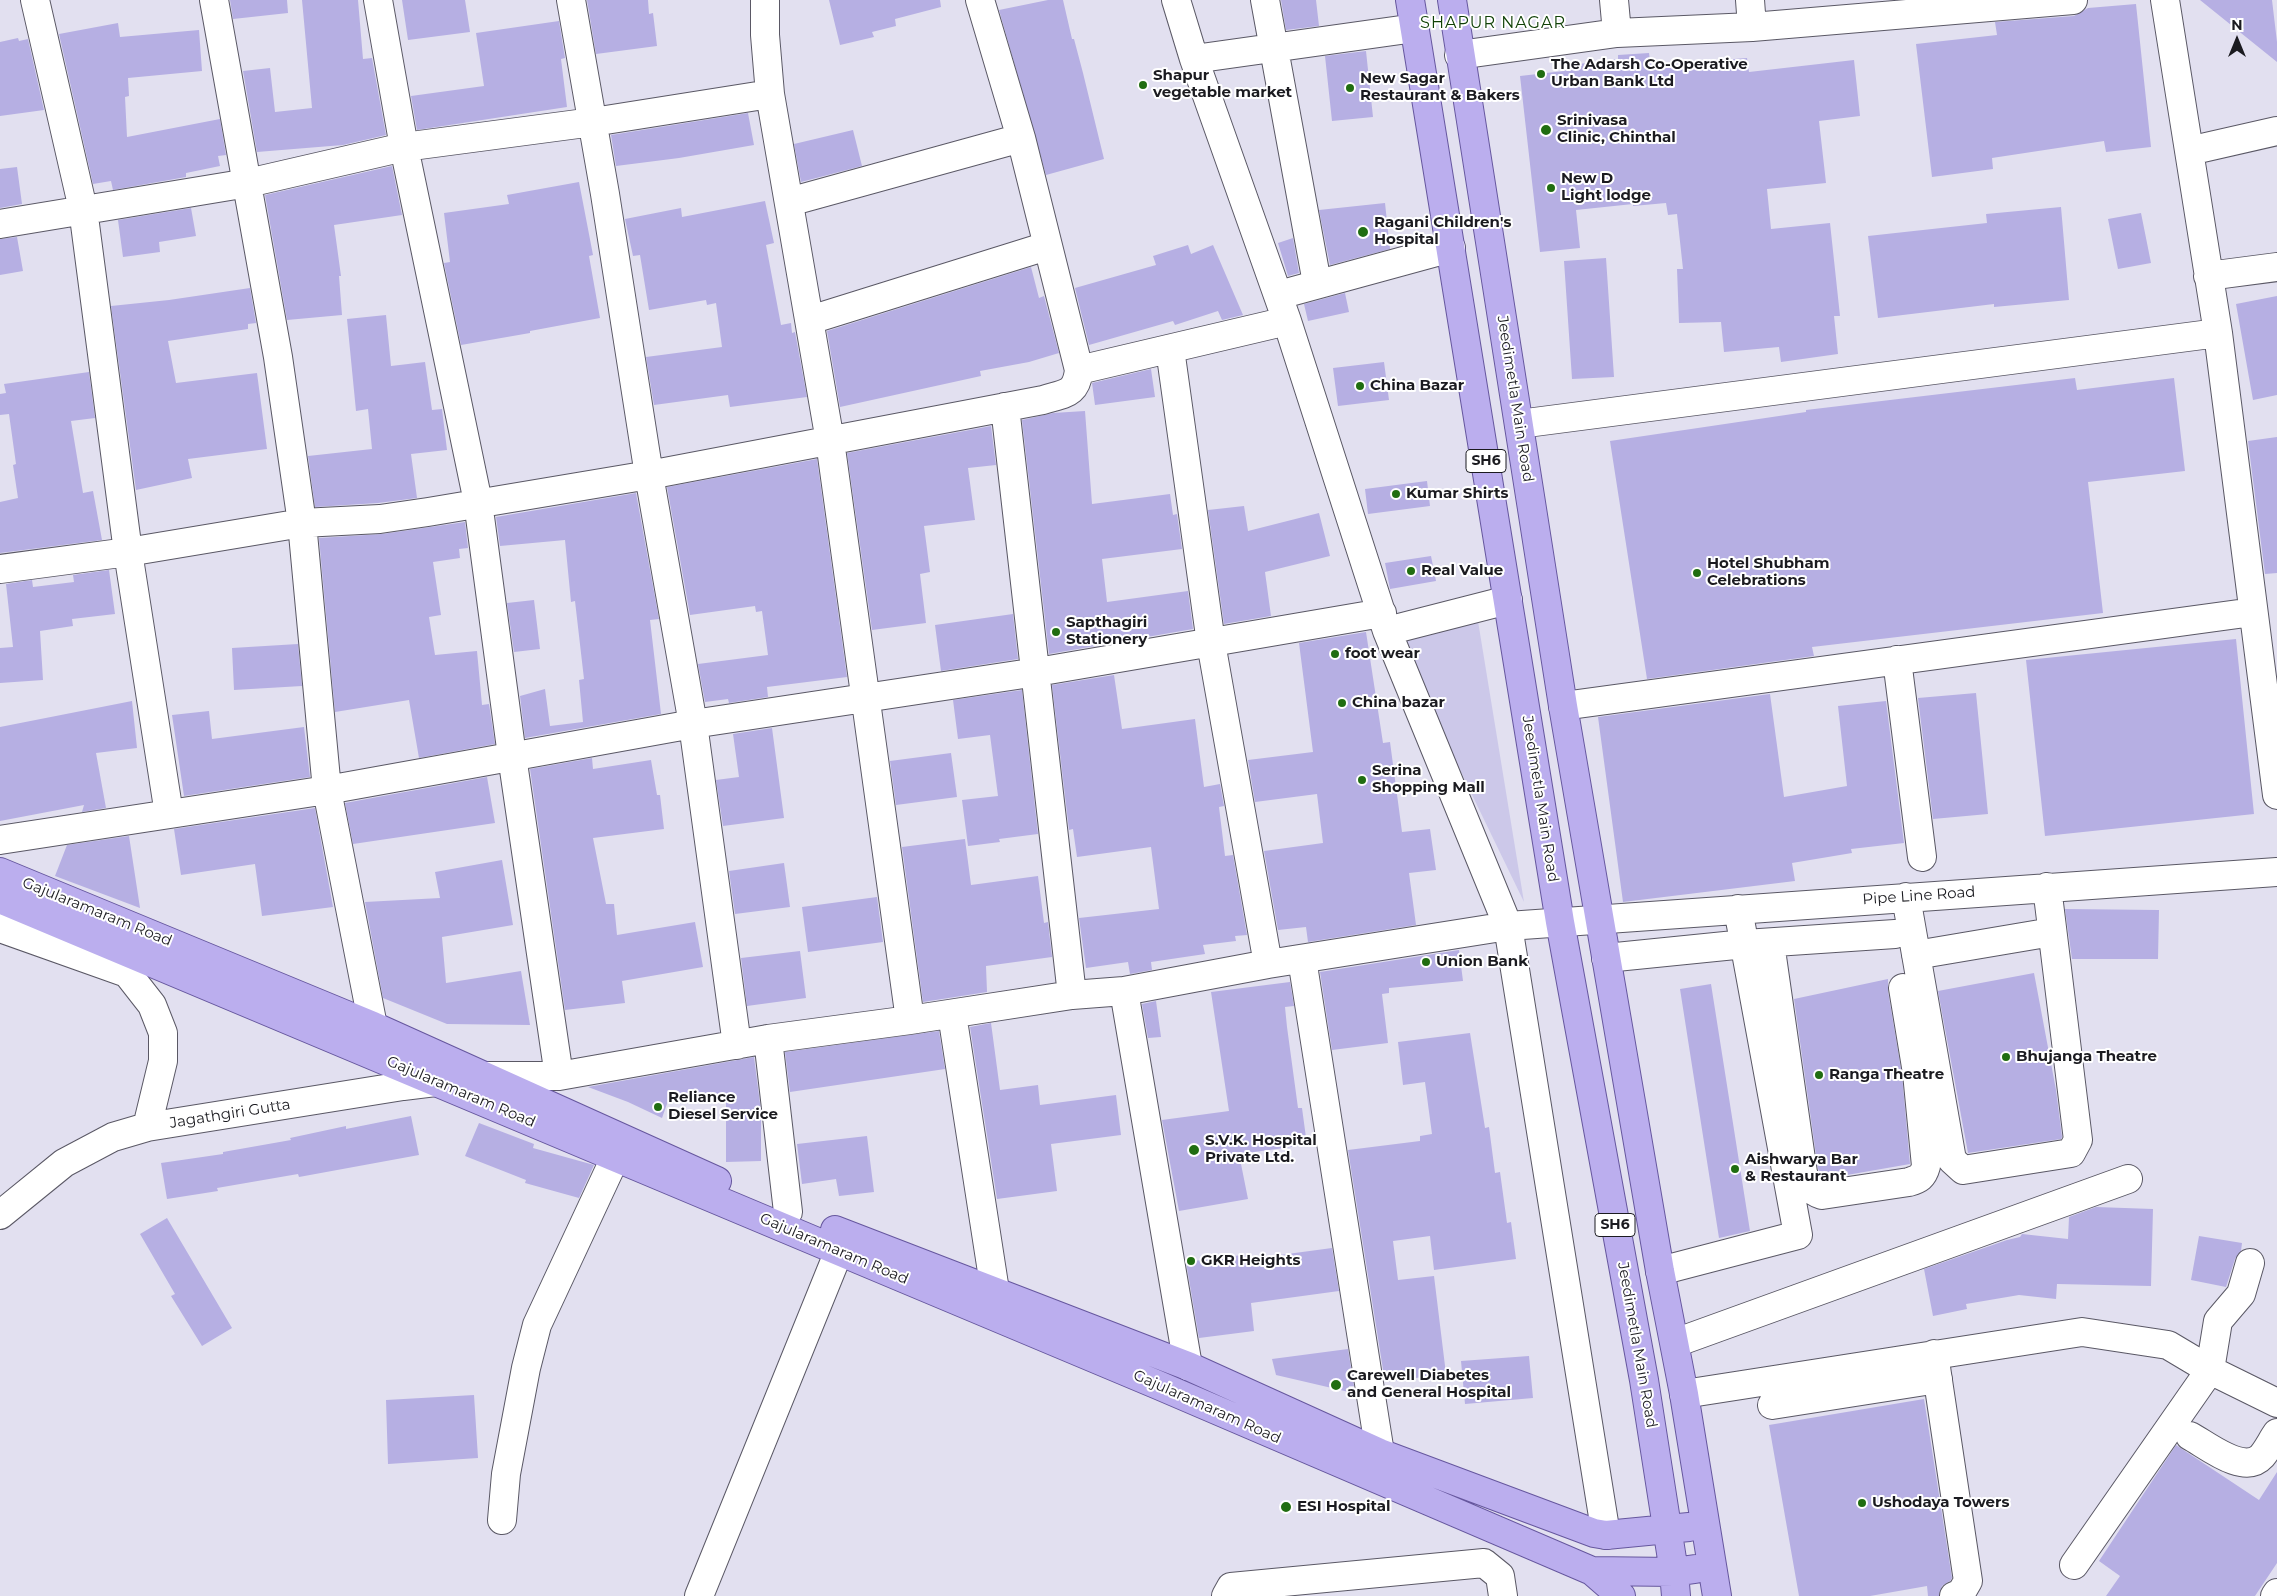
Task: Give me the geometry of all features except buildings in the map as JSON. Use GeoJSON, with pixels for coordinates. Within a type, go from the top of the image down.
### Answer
{"type":"FeatureCollection","features":[{"type":"Feature","properties":{"kind":"main road","name":"Jeedimetla Main Road"},"geometry":{"type":"LineString","coordinates":[[1410,0],[1560,922],[1644,1380],[1678,1528],[1681,1579],[1698,1596]]}},
{"type":"Feature","properties":{"kind":"main road","name":"Jeedimetla Main Road"},"geometry":{"type":"LineString","coordinates":[[1452,0],[1563,706],[1660,1271],[1684,1394],[1717,1596]]}},
{"type":"Feature","properties":{"kind":"main road","name":"Gajularamaram Road"},"geometry":{"type":"LineString","coordinates":[[0,872],[373,1026],[788,1212],[1188,1366],[1380,1454],[1606,1535],[1678,1528]]}},
{"type":"Feature","properties":{"kind":"main road","name":"Gajularamaram Road"},"geometry":{"type":"LineString","coordinates":[[0,899],[441,1082],[615,1158],[1158,1385],[1592,1572],[1681,1579]]}},
{"type":"Feature","properties":{"kind":"main road"},"geometry":{"type":"LineString","coordinates":[[1639,1150],[1630,1202],[1678,1528]]}},
{"type":"Feature","properties":{"kind":"main road"},"geometry":{"type":"LineString","coordinates":[[1592,1572],[1621,1596]]}},
{"type":"Feature","properties":{"kind":"street"},"geometry":{"type":"LineString","coordinates":[[35,0],[83,210],[128,552],[169,814]]}},
{"type":"Feature","properties":{"kind":"street"},"geometry":{"type":"LineString","coordinates":[[214,0],[278,358],[302,523],[327,790],[373,1026]]}},
{"type":"Feature","properties":{"kind":"street"},"geometry":{"type":"LineString","coordinates":[[378,0],[404,147],[478,502],[512,756],[559,1076]]}},
{"type":"Feature","properties":{"kind":"street"},"geometry":{"type":"LineString","coordinates":[[571,0],[593,122],[649,475],[693,724],[737,1045]]}},
{"type":"Feature","properties":{"kind":"street"},"geometry":{"type":"LineString","coordinates":[[765,0],[765,36],[770,94],[830,441],[910,1020]]}},
{"type":"Feature","properties":{"kind":"street"},"geometry":{"type":"LineString","coordinates":[[0,569],[128,552],[302,523],[380,519],[649,475],[1005,407],[1067,393],[1077,383],[1079,370],[1021,138],[980,0]]}},
{"type":"Feature","properties":{"kind":"street"},"geometry":{"type":"LineString","coordinates":[[1176,0],[1194,59],[1287,320],[1385,622],[1508,926],[1606,1535]]}},
{"type":"Feature","properties":{"kind":"street"},"geometry":{"type":"LineString","coordinates":[[1266,0],[1318,283]]}},
{"type":"Feature","properties":{"kind":"street"},"geometry":{"type":"LineString","coordinates":[[1614,0],[1617,33]]}},
{"type":"Feature","properties":{"kind":"street"},"geometry":{"type":"LineString","coordinates":[[1750,0],[1752,27]]}},
{"type":"Feature","properties":{"kind":"street"},"geometry":{"type":"LineString","coordinates":[[1459,54],[1617,33],[1752,27],[1830,10],[2073,0]]}},
{"type":"Feature","properties":{"kind":"street"},"geometry":{"type":"LineString","coordinates":[[2165,0],[2218,333],[2277,795]]}},
{"type":"Feature","properties":{"kind":"street"},"geometry":{"type":"LineString","coordinates":[[1194,59],[1415,28]]}},
{"type":"Feature","properties":{"kind":"street"},"geometry":{"type":"LineString","coordinates":[[0,224],[248,183],[404,147],[593,122],[770,94]]}},
{"type":"Feature","properties":{"kind":"street"},"geometry":{"type":"LineString","coordinates":[[2188,152],[2277,131]]}},
{"type":"Feature","properties":{"kind":"street"},"geometry":{"type":"LineString","coordinates":[[789,202],[1021,138]]}},
{"type":"Feature","properties":{"kind":"street"},"geometry":{"type":"LineString","coordinates":[[810,320],[1047,246]]}},
{"type":"Feature","properties":{"kind":"street"},"geometry":{"type":"LineString","coordinates":[[1278,295],[1450,248]]}},
{"type":"Feature","properties":{"kind":"street"},"geometry":{"type":"LineString","coordinates":[[2208,276],[2277,267]]}},
{"type":"Feature","properties":{"kind":"street"},"geometry":{"type":"LineString","coordinates":[[1079,370],[1287,320]]}},
{"type":"Feature","properties":{"kind":"street"},"geometry":{"type":"LineString","coordinates":[[1519,424],[2218,333]]}},
{"type":"Feature","properties":{"kind":"street"},"geometry":{"type":"LineString","coordinates":[[1170,349],[1211,643],[1268,964]]}},
{"type":"Feature","properties":{"kind":"street"},"geometry":{"type":"LineString","coordinates":[[1005,407],[1037,672],[1072,995]]}},
{"type":"Feature","properties":{"kind":"street"},"geometry":{"type":"LineString","coordinates":[[0,840],[327,790],[693,724],[1037,672],[1211,643],[1385,622],[1508,600]]}},
{"type":"Feature","properties":{"kind":"street"},"geometry":{"type":"LineString","coordinates":[[1563,706],[2253,612]]}},
{"type":"Feature","properties":{"kind":"street"},"geometry":{"type":"LineString","coordinates":[[1897,660],[1922,857]]}},
{"type":"Feature","properties":{"kind":"street","name":"Pipe Line Road"},"geometry":{"type":"LineString","coordinates":[[1072,995],[1124,991],[1268,964],[1508,926],[1898,897],[2277,872]]}},
{"type":"Feature","properties":{"kind":"street"},"geometry":{"type":"LineString","coordinates":[[1898,897],[1916,955],[1952,1160],[1963,1170],[2071,1153],[2078,1140],[2046,887]]}},
{"type":"Feature","properties":{"kind":"street"},"geometry":{"type":"LineString","coordinates":[[1738,909],[1757,943],[1806,1185],[1814,1192],[1822,1195],[1909,1182],[1919,1179],[1924,1174],[1926,1166],[1917,1073],[1895,934],[1898,897]]}},
{"type":"Feature","properties":{"kind":"street"},"geometry":{"type":"LineString","coordinates":[[0,928],[126,973],[152,1005],[163,1033],[163,1060],[147,1127]]}},
{"type":"Feature","properties":{"kind":"street"},"geometry":{"type":"LineString","coordinates":[[1916,955],[2052,932]]}},
{"type":"Feature","properties":{"kind":"street"},"geometry":{"type":"LineString","coordinates":[[1606,958],[1757,943],[1895,934]]}},
{"type":"Feature","properties":{"kind":"street"},"geometry":{"type":"LineString","coordinates":[[1660,1271],[1798,1235],[1757,943]]}},
{"type":"Feature","properties":{"kind":"street"},"geometry":{"type":"LineString","coordinates":[[1302,959],[1380,1454]]}},
{"type":"Feature","properties":{"kind":"street"},"geometry":{"type":"LineString","coordinates":[[1124,991],[1188,1366]]}},
{"type":"Feature","properties":{"kind":"street","name":"Jagathgiri Gutta"},"geometry":{"type":"LineString","coordinates":[[0,1215],[64,1163],[113,1137],[147,1127],[403,1086],[484,1076],[559,1076],[768,1039],[952,1014],[1072,995]]}},
{"type":"Feature","properties":{"kind":"street"},"geometry":{"type":"LineString","coordinates":[[952,1014],[995,1291]]}},
{"type":"Feature","properties":{"kind":"street"},"geometry":{"type":"LineString","coordinates":[[768,1039],[788,1212]]}},
{"type":"Feature","properties":{"kind":"street"},"geometry":{"type":"LineString","coordinates":[[502,1520],[506,1474],[526,1368],[537,1325],[615,1158]]}},
{"type":"Feature","properties":{"kind":"street"},"geometry":{"type":"LineString","coordinates":[[1675,1343],[2128,1179]]}},
{"type":"Feature","properties":{"kind":"street"},"geometry":{"type":"LineString","coordinates":[[699,1596],[838,1251]]}},
{"type":"Feature","properties":{"kind":"street"},"geometry":{"type":"LineString","coordinates":[[2074,1565],[2210,1370],[2218,1321],[2241,1294],[2250,1263]]}},
{"type":"Feature","properties":{"kind":"street"},"geometry":{"type":"LineString","coordinates":[[1684,1394],[1872,1376],[1936,1366],[2082,1332],[2168,1345],[2210,1370],[2277,1403]]}},
{"type":"Feature","properties":{"kind":"street"},"geometry":{"type":"LineString","coordinates":[[1936,1366],[1968,1581],[1961,1593],[1954,1596]]}},
{"type":"Feature","properties":{"kind":"street"},"geometry":{"type":"LineString","coordinates":[[1772,1405],[1872,1376]]}},
{"type":"Feature","properties":{"kind":"street"},"geometry":{"type":"LineString","coordinates":[[2190,1436],[2231,1460],[2246,1463],[2260,1458],[2277,1433]]}},
{"type":"Feature","properties":{"kind":"street"},"geometry":{"type":"LineString","coordinates":[[1226,1596],[1232,1587],[1484,1563],[1500,1576],[1503,1596]]}},
{"type":"Feature","properties":{"kind":"shaded area"},"geometry":{"type":"Polygon","coordinates":[[[1477,615],[1524,902],[1395,636],[1477,615]]]}},
{"type":"Feature","properties":{"kind":"place","name":"The Adarsh Co-Operative Urban Bank Ltd"},"geometry":{"type":"Point","coordinates":[1541,74]}},
{"type":"Feature","properties":{"kind":"place","name":"Shapur vegetable market"},"geometry":{"type":"Point","coordinates":[1143,85]}},
{"type":"Feature","properties":{"kind":"place","name":"New Sagar Restaurant & Bakers"},"geometry":{"type":"Point","coordinates":[1350,88]}},
{"type":"Feature","properties":{"kind":"place","name":"Srinivasa Clinic, Chinthal"},"geometry":{"type":"Point","coordinates":[1546,130]}},
{"type":"Feature","properties":{"kind":"place","name":"New D Light lodge"},"geometry":{"type":"Point","coordinates":[1551,188]}},
{"type":"Feature","properties":{"kind":"place","name":"Ragani Children's Hospital"},"geometry":{"type":"Point","coordinates":[1363,232]}},
{"type":"Feature","properties":{"kind":"place","name":"China Bazar"},"geometry":{"type":"Point","coordinates":[1360,386]}},
{"type":"Feature","properties":{"kind":"place","name":"Kumar Shirts"},"geometry":{"type":"Point","coordinates":[1396,494]}},
{"type":"Feature","properties":{"kind":"place","name":"Real Value"},"geometry":{"type":"Point","coordinates":[1411,571]}},
{"type":"Feature","properties":{"kind":"place","name":"Hotel Shubham Celebrations"},"geometry":{"type":"Point","coordinates":[1697,573]}},
{"type":"Feature","properties":{"kind":"place","name":"Sapthagiri Stationery"},"geometry":{"type":"Point","coordinates":[1056,632]}},
{"type":"Feature","properties":{"kind":"place","name":"foot wear"},"geometry":{"type":"Point","coordinates":[1335,654]}},
{"type":"Feature","properties":{"kind":"place","name":"China bazar"},"geometry":{"type":"Point","coordinates":[1342,703]}},
{"type":"Feature","properties":{"kind":"place","name":"Serina Shopping Mall"},"geometry":{"type":"Point","coordinates":[1362,780]}},
{"type":"Feature","properties":{"kind":"place","name":"Union Bank"},"geometry":{"type":"Point","coordinates":[1426,962]}},
{"type":"Feature","properties":{"kind":"place","name":"Bhujanga Theatre"},"geometry":{"type":"Point","coordinates":[2006,1057]}},
{"type":"Feature","properties":{"kind":"place","name":"Ranga Theatre"},"geometry":{"type":"Point","coordinates":[1819,1075]}},
{"type":"Feature","properties":{"kind":"place","name":"Reliance Diesel Service"},"geometry":{"type":"Point","coordinates":[658,1107]}},
{"type":"Feature","properties":{"kind":"place","name":"S.V.K. Hospital Private Ltd."},"geometry":{"type":"Point","coordinates":[1194,1150]}},
{"type":"Feature","properties":{"kind":"place","name":"Aishwarya Bar & Restaurant"},"geometry":{"type":"Point","coordinates":[1735,1169]}},
{"type":"Feature","properties":{"kind":"place","name":"GKR Heights"},"geometry":{"type":"Point","coordinates":[1191,1261]}},
{"type":"Feature","properties":{"kind":"place","name":"Carewell Diabetes and General Hospital"},"geometry":{"type":"Point","coordinates":[1336,1385]}},
{"type":"Feature","properties":{"kind":"place","name":"Ushodaya Towers"},"geometry":{"type":"Point","coordinates":[1862,1503]}},
{"type":"Feature","properties":{"kind":"place","name":"ESI Hospital"},"geometry":{"type":"Point","coordinates":[1286,1507]}},
{"type":"Feature","properties":{"kind":"district","name":"SHAPUR NAGAR"},"geometry":{"type":"Point","coordinates":[1493,23]}}]}
